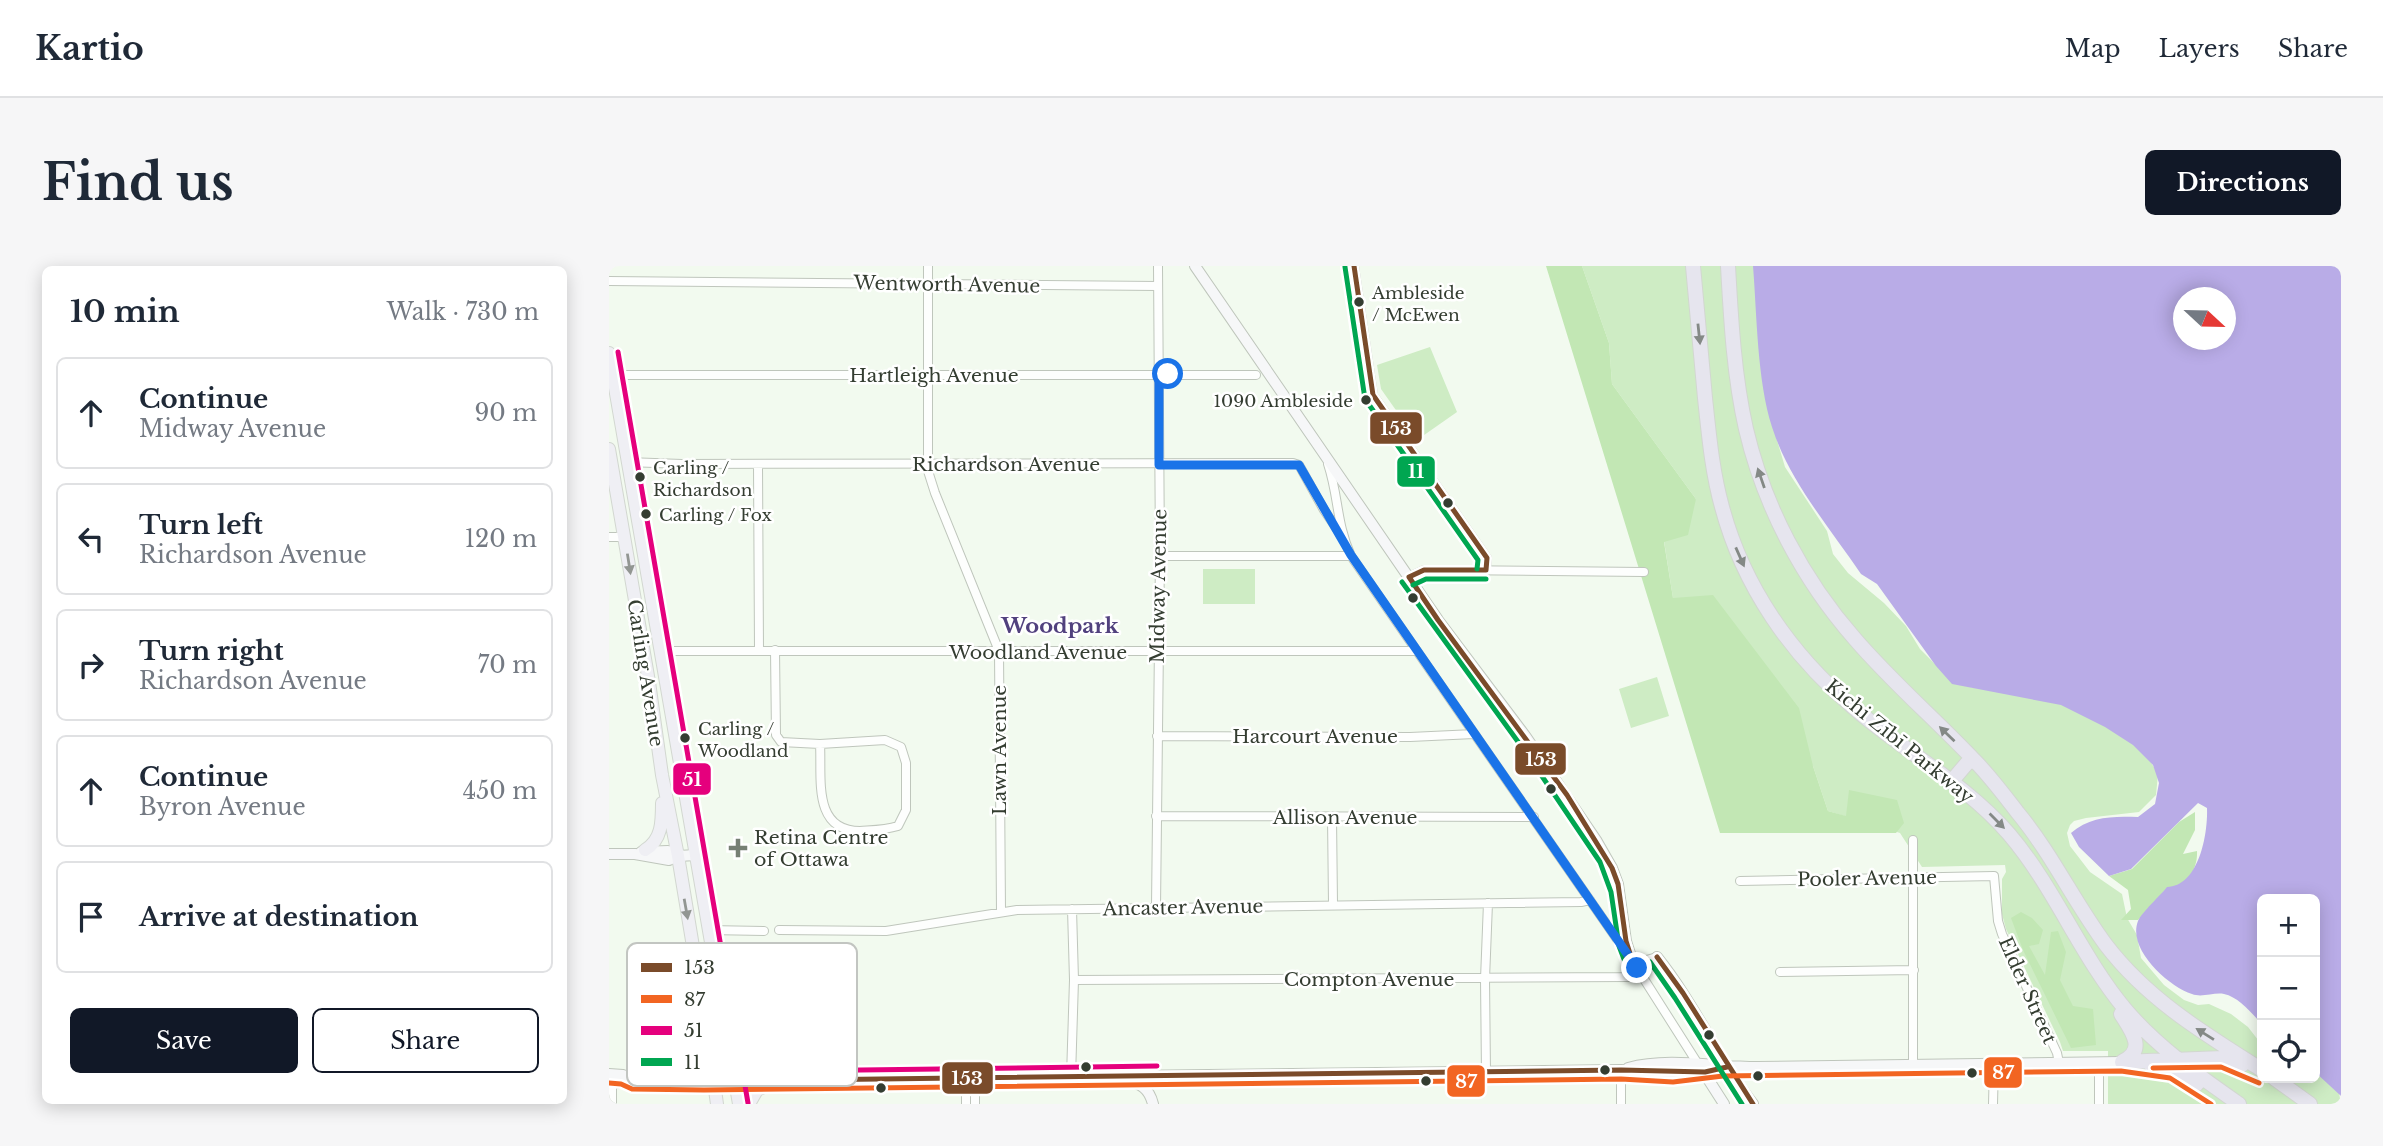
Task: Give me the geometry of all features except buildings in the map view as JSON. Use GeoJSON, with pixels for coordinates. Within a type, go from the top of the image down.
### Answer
{"type":"FeatureCollection","features":[{"type":"Feature","properties":{"kind":"highway","name":"Kichi Zībī Parkway"},"geometry":{"type":"LineString","coordinates":[[1693,266],[1712,466],[1730,534],[1752,584],[1777,625],[1825,682],[1872,723],[2002,825],[2049,888],[2098,972],[2127,1012],[2176,1058],[2238,1104]]}},
{"type":"Feature","properties":{"kind":"highway","name":"Kichi Zībī Parkway"},"geometry":{"type":"LineString","coordinates":[[1728,266],[1737,379],[1746,427],[1768,496],[1788,540],[1818,592],[1855,639],[1975,761],[2040,841],[2099,935],[2126,968],[2181,1018],[2257,1069]]}},
{"type":"Feature","properties":{"kind":"highway"},"geometry":{"type":"LineString","coordinates":[[1954,785],[1974,768],[1975,761]]}},
{"type":"Feature","properties":{"kind":"highway"},"geometry":{"type":"LineString","coordinates":[[2098,972],[2136,1042],[2135,1053],[2122,1062]]}},
{"type":"Feature","properties":{"kind":"highway"},"geometry":{"type":"LineString","coordinates":[[2122,1062],[2176,1058],[2227,1059],[2257,1070]]}},
{"type":"Feature","properties":{"kind":"highway"},"geometry":{"type":"LineString","coordinates":[[2122,1062],[2173,1069],[2228,1104]]}},
{"type":"Feature","properties":{"kind":"highway"},"geometry":{"type":"LineString","coordinates":[[2280,1083],[2310,1104]]}},
{"type":"Feature","properties":{"kind":"main road"},"geometry":{"type":"LineString","coordinates":[[1195,266],[1438,620],[1567,795],[1612,867],[1618,884],[1626,941],[1635,964]]}},
{"type":"Feature","properties":{"kind":"main road","name":"Carling Avenue"},"geometry":{"type":"LineString","coordinates":[[609,353],[710,943]]}},
{"type":"Feature","properties":{"kind":"main road","name":"Carling Avenue"},"geometry":{"type":"LineString","coordinates":[[609,449],[692,943]]}},
{"type":"Feature","properties":{"kind":"main road"},"geometry":{"type":"LineString","coordinates":[[609,854],[640,852],[657,839],[660,830],[662,775]]}},
{"type":"Feature","properties":{"kind":"main road"},"geometry":{"type":"LineString","coordinates":[[640,852],[646,858],[669,860],[678,856],[696,855]]}},
{"type":"Feature","properties":{"kind":"main road"},"geometry":{"type":"LineString","coordinates":[[1657,957],[1679,984],[1724,1067],[1753,1104]]}},
{"type":"Feature","properties":{"kind":"main road"},"geometry":{"type":"LineString","coordinates":[[857,1079],[1622,1070],[1641,1072],[1702,1067],[2122,1062]]}},
{"type":"Feature","properties":{"kind":"main road"},"geometry":{"type":"LineString","coordinates":[[1702,1067],[1724,1104]]}},
{"type":"Feature","properties":{"kind":"main road"},"geometry":{"type":"LineString","coordinates":[[1155,1104],[1157,1075]]}},
{"type":"Feature","properties":{"kind":"main road"},"geometry":{"type":"LineString","coordinates":[[1113,1076],[1140,1084],[1148,1091],[1155,1104]]}},
{"type":"Feature","properties":{"kind":"main road","name":"Carling Avenue"},"geometry":{"type":"LineString","coordinates":[[715,1086],[717,1104]]}},
{"type":"Feature","properties":{"kind":"main road","name":"Carling Avenue"},"geometry":{"type":"LineString","coordinates":[[736,1086],[739,1104]]}},
{"type":"Feature","properties":{"kind":"main road"},"geometry":{"type":"LineString","coordinates":[[749,1104],[757,1090],[766,1086]]}},
{"type":"Feature","properties":{"kind":"street","name":"Lawn Avenue"},"geometry":{"type":"LineString","coordinates":[[928,266],[927,465],[935,493],[999,652],[1001,911]]}},
{"type":"Feature","properties":{"kind":"street","name":"Midway Avenue"},"geometry":{"type":"LineString","coordinates":[[1156,907],[1160,556],[1158,266]]}},
{"type":"Feature","properties":{"kind":"street"},"geometry":{"type":"LineString","coordinates":[[1354,266],[1373,395],[1487,558],[1486,570]]}},
{"type":"Feature","properties":{"kind":"street","name":"Wentworth Avenue"},"geometry":{"type":"LineString","coordinates":[[609,281],[1158,286]]}},
{"type":"Feature","properties":{"kind":"street","name":"Hartleigh Avenue"},"geometry":{"type":"LineString","coordinates":[[613,375],[1256,375]]}},
{"type":"Feature","properties":{"kind":"street","name":"Richardson Avenue"},"geometry":{"type":"LineString","coordinates":[[627,462],[1299,465],[1343,538]]}},
{"type":"Feature","properties":{"kind":"street"},"geometry":{"type":"LineString","coordinates":[[1327,462],[1334,481],[1343,538],[1351,555],[1635,964],[1702,1067]]}},
{"type":"Feature","properties":{"kind":"street"},"geometry":{"type":"LineString","coordinates":[[758,464],[759,650]]}},
{"type":"Feature","properties":{"kind":"street"},"geometry":{"type":"LineString","coordinates":[[609,537],[624,537]]}},
{"type":"Feature","properties":{"kind":"street"},"geometry":{"type":"LineString","coordinates":[[1160,556],[1351,555]]}},
{"type":"Feature","properties":{"kind":"street"},"geometry":{"type":"LineString","coordinates":[[1409,577],[1424,570],[1644,572]]}},
{"type":"Feature","properties":{"kind":"street"},"geometry":{"type":"LineString","coordinates":[[775,650],[776,735],[781,742],[820,744],[885,740],[901,747],[907,763],[906,810],[898,826],[885,830],[848,831],[831,823],[823,808],[820,744]]}},
{"type":"Feature","properties":{"kind":"street","name":"Woodland Avenue"},"geometry":{"type":"LineString","coordinates":[[659,651],[1416,651]]}},
{"type":"Feature","properties":{"kind":"street","name":"Harcourt Avenue"},"geometry":{"type":"LineString","coordinates":[[1157,736],[1410,737],[1474,734]]}},
{"type":"Feature","properties":{"kind":"street","name":"Allison Avenue"},"geometry":{"type":"LineString","coordinates":[[1156,816],[1534,817]]}},
{"type":"Feature","properties":{"kind":"street"},"geometry":{"type":"LineString","coordinates":[[1332,817],[1333,904]]}},
{"type":"Feature","properties":{"kind":"street"},"geometry":{"type":"LineString","coordinates":[[1913,840],[1913,1065]]}},
{"type":"Feature","properties":{"kind":"street","name":"Pooler Avenue"},"geometry":{"type":"LineString","coordinates":[[1740,881],[1994,876]]}},
{"type":"Feature","properties":{"kind":"street","name":"Elder Street"},"geometry":{"type":"LineString","coordinates":[[1994,876],[1998,921],[2002,934],[2057,1053],[2059,1063]]}},
{"type":"Feature","properties":{"kind":"street","name":"Ancaster Avenue"},"geometry":{"type":"LineString","coordinates":[[779,930],[886,931],[1001,911],[1590,900]]}},
{"type":"Feature","properties":{"kind":"street"},"geometry":{"type":"LineString","coordinates":[[1486,1072],[1485,979],[1488,903]]}},
{"type":"Feature","properties":{"kind":"street"},"geometry":{"type":"LineString","coordinates":[[1071,1077],[1074,980],[1072,909]]}},
{"type":"Feature","properties":{"kind":"street"},"geometry":{"type":"LineString","coordinates":[[708,930],[764,930]]}},
{"type":"Feature","properties":{"kind":"street","name":"Compton Avenue"},"geometry":{"type":"LineString","coordinates":[[1074,980],[1629,977],[1635,964],[1657,957]]}},
{"type":"Feature","properties":{"kind":"street"},"geometry":{"type":"LineString","coordinates":[[1780,972],[1914,970]]}},
{"type":"Feature","properties":{"kind":"street"},"geometry":{"type":"LineString","coordinates":[[2099,1062],[2099,1104]]}},
{"type":"Feature","properties":{"kind":"street"},"geometry":{"type":"LineString","coordinates":[[1993,1104],[1994,1064]]}},
{"type":"Feature","properties":{"kind":"street"},"geometry":{"type":"LineString","coordinates":[[1621,1104],[1622,1070]]}},
{"type":"Feature","properties":{"kind":"street"},"geometry":{"type":"LineString","coordinates":[[611,1078],[612,1104]]}},
{"type":"Feature","properties":{"kind":"street"},"geometry":{"type":"LineString","coordinates":[[965,1104],[970,1078]]}},
{"type":"Feature","properties":{"kind":"street"},"geometry":{"type":"LineString","coordinates":[[970,1078],[975,1104]]}},
{"type":"Feature","properties":{"kind":"green space"},"geometry":{"type":"Polygon","coordinates":[[[1546,266],[1582,266],[1609,343],[1612,384],[1696,499],[1688,535],[1664,542],[1673,598],[1713,595],[1799,708],[1813,766],[1828,811],[1846,816],[1849,790],[1897,800],[1904,823],[1896,833],[1720,833],[1546,266]]]}},
{"type":"Feature","properties":{"kind":"green space"},"geometry":{"type":"Polygon","coordinates":[[[1582,266],[1755,266],[1771,420],[1785,467],[1827,531],[1833,554],[1848,573],[1884,603],[1906,626],[1920,649],[1947,676],[1970,687],[2012,691],[2088,711],[2146,754],[2158,774],[2156,795],[2139,812],[2074,821],[2067,833],[2070,846],[2090,872],[2122,894],[2127,918],[2137,935],[2141,958],[2164,985],[2184,1000],[2198,1005],[2209,1004],[2231,1014],[2248,1027],[2257,1039],[2257,1083],[2320,1083],[2320,1076],[2339,1093],[2341,1104],[2108,1104],[2108,1051],[2063,1051],[2006,929],[2002,914],[2002,879],[2006,872],[2005,865],[1922,867],[1900,833],[1828,811],[1813,766],[1673,598],[1664,541],[1696,499],[1612,384],[1609,343],[1582,266]]]}},
{"type":"Feature","properties":{"kind":"green space"},"geometry":{"type":"Polygon","coordinates":[[[1430,347],[1457,412],[1417,440],[1381,389],[1377,365],[1430,347]]]}},
{"type":"Feature","properties":{"kind":"green space"},"geometry":{"type":"Polygon","coordinates":[[[1203,569],[1255,569],[1255,604],[1203,604],[1203,569]]]}},
{"type":"Feature","properties":{"kind":"green space"},"geometry":{"type":"Polygon","coordinates":[[[1657,677],[1669,716],[1631,728],[1619,689],[1657,677]]]}},
{"type":"Feature","properties":{"kind":"green space"},"geometry":{"type":"Polygon","coordinates":[[[2195,812],[2195,830],[2183,854],[2197,851],[2190,876],[2180,884],[2167,888],[2138,920],[2121,920],[2131,909],[2128,890],[2109,876],[2132,869],[2179,822],[2195,812]]]}},
{"type":"Feature","properties":{"kind":"green space"},"geometry":{"type":"Polygon","coordinates":[[[2021,912],[2032,918],[2043,930],[2039,944],[2029,946],[2045,975],[2051,932],[2058,931],[2066,952],[2060,980],[2073,1006],[2093,1009],[2096,1045],[2071,1048],[2023,950],[2011,918],[2021,912]]]}},
{"type":"Feature","properties":{"kind":"shaded area"},"geometry":{"type":"Polygon","coordinates":[[[1753,266],[2341,266],[2341,1096],[2320,1077],[2320,894],[2257,894],[2257,1019],[2230,996],[2192,994],[2161,975],[2138,943],[2138,921],[2167,887],[2187,878],[2194,868],[2206,831],[2207,808],[2198,803],[2131,869],[2109,876],[2079,847],[2071,833],[2078,827],[2103,818],[2138,817],[2155,804],[2159,783],[2153,765],[2133,745],[2105,727],[2061,705],[1952,684],[1877,584],[1861,574],[1799,485],[1772,427],[1763,389],[1753,266]]]}},
{"type":"Feature","properties":{"kind":"transit line","name":"153"},"geometry":{"type":"LineString","coordinates":[[1354,266],[1373,395],[1487,558],[1486,570]]}},
{"type":"Feature","properties":{"kind":"transit line","name":"11"},"geometry":{"type":"LineString","coordinates":[[1345,267],[1365,399],[1478,560],[1477,569]]}},
{"type":"Feature","properties":{"kind":"transit line","name":"51"},"geometry":{"type":"LineString","coordinates":[[618,352],[720,943]]}},
{"type":"Feature","properties":{"kind":"transit line","name":"153"},"geometry":{"type":"LineString","coordinates":[[1409,577],[1424,570],[1486,570]]}},
{"type":"Feature","properties":{"kind":"transit line","name":"153"},"geometry":{"type":"LineString","coordinates":[[1409,577],[1567,795],[1612,868],[1618,884],[1626,941],[1632,960]]}},
{"type":"Feature","properties":{"kind":"transit line","name":"11"},"geometry":{"type":"LineString","coordinates":[[1413,585],[1426,579],[1486,579]]}},
{"type":"Feature","properties":{"kind":"transit line","name":"11"},"geometry":{"type":"LineString","coordinates":[[1402,582],[1529,757],[1600,862],[1611,892],[1619,946],[1629,972]]}},
{"type":"Feature","properties":{"kind":"transit line","name":"153"},"geometry":{"type":"LineString","coordinates":[[1657,957],[1753,1104]]}},
{"type":"Feature","properties":{"kind":"transit line","name":"11"},"geometry":{"type":"LineString","coordinates":[[1650,962],[1742,1104]]}},
{"type":"Feature","properties":{"kind":"transit line","name":"51"},"geometry":{"type":"LineString","coordinates":[[857,1070],[1157,1066]]}},
{"type":"Feature","properties":{"kind":"transit line","name":"153"},"geometry":{"type":"LineString","coordinates":[[857,1079],[1621,1070],[1705,1072],[1727,1067]]}},
{"type":"Feature","properties":{"kind":"transit line","name":"87"},"geometry":{"type":"LineString","coordinates":[[2153,1068],[2221,1067],[2257,1082]]}},
{"type":"Feature","properties":{"kind":"transit line","name":"87"},"geometry":{"type":"LineString","coordinates":[[609,1083],[632,1089],[704,1090],[1621,1079],[1673,1082],[1723,1076],[2121,1071],[2170,1078],[2211,1104]]}},
{"type":"Feature","properties":{"kind":"transit line","name":"51"},"geometry":{"type":"LineString","coordinates":[[745,1086],[748,1103]]}},
{"type":"Feature","properties":{"kind":"place","name":"Ambleside / McEwen"},"geometry":{"type":"Point","coordinates":[1359,302]}},
{"type":"Feature","properties":{"kind":"place","name":"1090 Ambleside"},"geometry":{"type":"Point","coordinates":[1366,400]}},
{"type":"Feature","properties":{"kind":"place","name":"Carling / Richardson"},"geometry":{"type":"Point","coordinates":[640,477]}},
{"type":"Feature","properties":{"kind":"place","name":"Carling / Fox"},"geometry":{"type":"Point","coordinates":[646,514]}},
{"type":"Feature","properties":{"kind":"place","name":"Carling / Woodland"},"geometry":{"type":"Point","coordinates":[685,738]}},
{"type":"Feature","properties":{"kind":"place","name":"Retina Centre of Ottawa"},"geometry":{"type":"Point","coordinates":[738,848]}},
{"type":"Feature","properties":{"kind":"district","name":"Woodpark"},"geometry":{"type":"Point","coordinates":[1060,626]}},
{"type":"Feature","properties":{"kind":"route"},"geometry":{"type":"LineString","coordinates":[[1168,374],[1159,374],[1159,465],[1299,465],[1351,555],[1637,968]]}}]}
